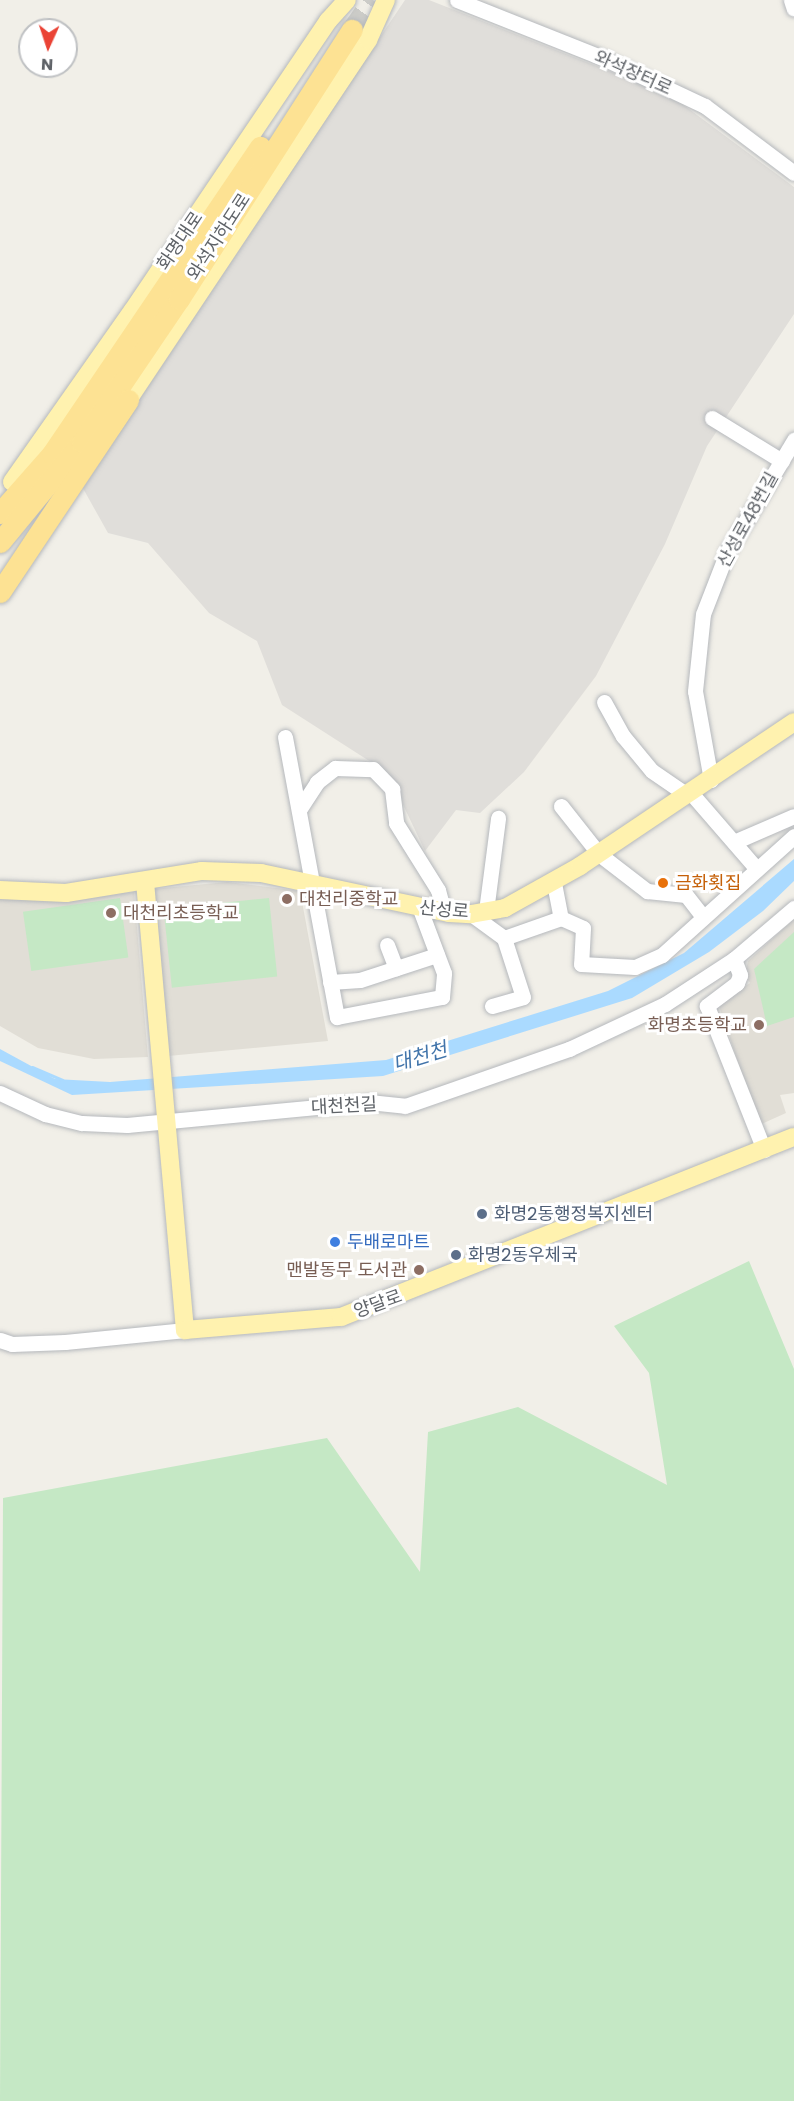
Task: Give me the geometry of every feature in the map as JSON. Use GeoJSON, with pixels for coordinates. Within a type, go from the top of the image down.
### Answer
{"type":"FeatureCollection","features":[{"type":"Feature","properties":{"kind":"highway","name":"와석지하도로"},"geometry":{"type":"LineString","coordinates":[[82,442],[179,299],[346,27],[172,282]]}},
{"type":"Feature","properties":{"kind":"highway","name":"화명대로"},"geometry":{"type":"LineString","coordinates":[[0,513],[52,454],[172,282]]}},
{"type":"Feature","properties":{"kind":"highway"},"geometry":{"type":"LineString","coordinates":[[0,542],[82,442],[128,400]]}},
{"type":"Feature","properties":{"kind":"highway"},"geometry":{"type":"LineString","coordinates":[[0,592],[128,400]]}},
{"type":"Feature","properties":{"kind":"highway"},"geometry":{"type":"LineString","coordinates":[[6,487],[52,454]]}},
{"type":"Feature","properties":{"kind":"main road","name":"화명대로"},"geometry":{"type":"LineString","coordinates":[[6,487],[134,310],[327,21],[347,0]]}},
{"type":"Feature","properties":{"kind":"main road"},"geometry":{"type":"LineString","coordinates":[[128,400],[368,40],[386,0]]}},
{"type":"Feature","properties":{"kind":"main road","name":"산성로"},"geometry":{"type":"LineString","coordinates":[[0,890],[66,893],[145,882],[201,871],[261,873],[420,909],[478,913],[521,901],[554,883],[711,780],[794,722]]}},
{"type":"Feature","properties":{"kind":"main road"},"geometry":{"type":"LineString","coordinates":[[145,882],[184,1330]]}},
{"type":"Feature","properties":{"kind":"main road","name":"양달로"},"geometry":{"type":"LineString","coordinates":[[184,1330],[341,1317],[794,1137]]}},
{"type":"Feature","properties":{"kind":"street","name":"와석장터로"},"geometry":{"type":"LineString","coordinates":[[457,0],[605,59],[705,106],[794,173]]}},
{"type":"Feature","properties":{"kind":"street"},"geometry":{"type":"LineString","coordinates":[[791,0],[794,9]]}},
{"type":"Feature","properties":{"kind":"street"},"geometry":{"type":"LineString","coordinates":[[712,418],[782,461]]}},
{"type":"Feature","properties":{"kind":"street","name":"산성로48번길"},"geometry":{"type":"LineString","coordinates":[[711,780],[694,691],[704,614],[727,552],[794,440]]}},
{"type":"Feature","properties":{"kind":"street"},"geometry":{"type":"LineString","coordinates":[[604,702],[623,736],[652,771],[689,794],[756,868]]}},
{"type":"Feature","properties":{"kind":"street"},"geometry":{"type":"LineString","coordinates":[[285,737],[337,1017],[442,997],[444,973],[420,909]]}},
{"type":"Feature","properties":{"kind":"street"},"geometry":{"type":"LineString","coordinates":[[298,810],[317,782],[334,768],[373,769],[392,789],[396,823],[438,891],[444,912]]}},
{"type":"Feature","properties":{"kind":"street"},"geometry":{"type":"LineString","coordinates":[[561,806],[599,854],[647,891],[687,895],[703,917]]}},
{"type":"Feature","properties":{"kind":"street"},"geometry":{"type":"LineString","coordinates":[[734,842],[794,816]]}},
{"type":"Feature","properties":{"kind":"street"},"geometry":{"type":"LineString","coordinates":[[492,1005],[523,997],[504,938],[478,913],[498,818]]}},
{"type":"Feature","properties":{"kind":"street"},"geometry":{"type":"LineString","coordinates":[[504,938],[561,918],[583,928],[581,964],[635,967],[662,955],[794,836]]}},
{"type":"Feature","properties":{"kind":"street"},"geometry":{"type":"LineString","coordinates":[[554,883],[561,918]]}},
{"type":"Feature","properties":{"kind":"street","name":"대천천길"},"geometry":{"type":"LineString","coordinates":[[0,1093],[45,1114],[82,1123],[166,1119],[369,1102],[405,1106],[569,1049],[665,1004],[734,959],[794,908]]}},
{"type":"Feature","properties":{"kind":"street"},"geometry":{"type":"LineString","coordinates":[[387,945],[396,968]]}},
{"type":"Feature","properties":{"kind":"street"},"geometry":{"type":"LineString","coordinates":[[330,982],[360,980],[437,955]]}},
{"type":"Feature","properties":{"kind":"street"},"geometry":{"type":"LineString","coordinates":[[707,1006],[737,983],[740,975],[734,959]]}},
{"type":"Feature","properties":{"kind":"street"},"geometry":{"type":"LineString","coordinates":[[697,985],[764,1150]]}},
{"type":"Feature","properties":{"kind":"street","name":"양달로"},"geometry":{"type":"LineString","coordinates":[[0,1340],[12,1344],[65,1342],[184,1330]]}},
{"type":"Feature","properties":{"kind":"shaded area"},"geometry":{"type":"Polygon","coordinates":[[[405,0],[429,0],[670,95],[794,187],[794,314],[707,446],[665,544],[596,676],[524,772],[480,813],[456,810],[425,851],[388,773],[282,705],[257,641],[209,613],[148,543],[108,533],[80,483],[405,0]]]}},
{"type":"Feature","properties":{"kind":"shaded area","name":"대천리중학교"},"geometry":{"type":"Polygon","coordinates":[[[227,882],[300,891],[328,1041],[168,1056],[153,889],[227,882]]]}},
{"type":"Feature","properties":{"kind":"shaded area","name":"대천리초등학교"},"geometry":{"type":"Polygon","coordinates":[[[134,892],[148,1057],[94,1059],[38,1048],[0,1026],[0,898],[24,900],[134,892]]]}},
{"type":"Feature","properties":{"kind":"shaded area","name":"화명초등학교"},"geometry":{"type":"Polygon","coordinates":[[[794,919],[794,1093],[780,1095],[786,1113],[759,1125],[718,1003],[750,983],[745,975],[748,961],[794,919]]]}},
{"type":"Feature","properties":{"kind":"green space"},"geometry":{"type":"Polygon","coordinates":[[[120,898],[128,957],[31,971],[23,912],[120,898]]]}},
{"type":"Feature","properties":{"kind":"green space"},"geometry":{"type":"Polygon","coordinates":[[[269,898],[277,977],[172,988],[164,909],[269,898]]]}},
{"type":"Feature","properties":{"kind":"green space"},"geometry":{"type":"Polygon","coordinates":[[[794,932],[794,1017],[767,1026],[754,969],[794,932]]]}},
{"type":"Feature","properties":{"kind":"green space"},"geometry":{"type":"Polygon","coordinates":[[[749,1261],[794,1369],[794,2101],[0,2101],[3,1498],[327,1438],[420,1572],[428,1432],[518,1407],[667,1485],[649,1373],[614,1326],[749,1261]]]}},
{"type":"Feature","properties":{"kind":"water","name":"대천천"},"geometry":{"type":"Polygon","coordinates":[[[794,859],[794,881],[763,911],[709,952],[632,998],[383,1076],[72,1095],[0,1061],[0,1049],[55,1079],[110,1082],[386,1060],[608,991],[684,953],[794,859]]]}},
{"type":"Feature","properties":{"kind":"waterway","name":"대천천"},"geometry":{"type":"LineString","coordinates":[[32,1067],[62,1080]]}},
{"type":"Feature","properties":{"kind":"tunnel"},"geometry":{"type":"LineString","coordinates":[[352,30],[373,0]]}},
{"type":"Feature","properties":{"kind":"place","name":"금화횟집"},"geometry":{"type":"Point","coordinates":[663,883]}},
{"type":"Feature","properties":{"kind":"place","name":"대천리중학교"},"geometry":{"type":"Point","coordinates":[287,899]}},
{"type":"Feature","properties":{"kind":"place","name":"대천리초등학교"},"geometry":{"type":"Point","coordinates":[111,913]}},
{"type":"Feature","properties":{"kind":"place","name":"화명초등학교"},"geometry":{"type":"Point","coordinates":[759,1025]}},
{"type":"Feature","properties":{"kind":"place","name":"화명2동행정복지센터"},"geometry":{"type":"Point","coordinates":[482,1214]}},
{"type":"Feature","properties":{"kind":"place","name":"두배로마트"},"geometry":{"type":"Point","coordinates":[335,1242]}},
{"type":"Feature","properties":{"kind":"place","name":"화명2동우체국"},"geometry":{"type":"Point","coordinates":[456,1255]}},
{"type":"Feature","properties":{"kind":"place","name":"맨발동무 도서관"},"geometry":{"type":"Point","coordinates":[419,1270]}}]}
